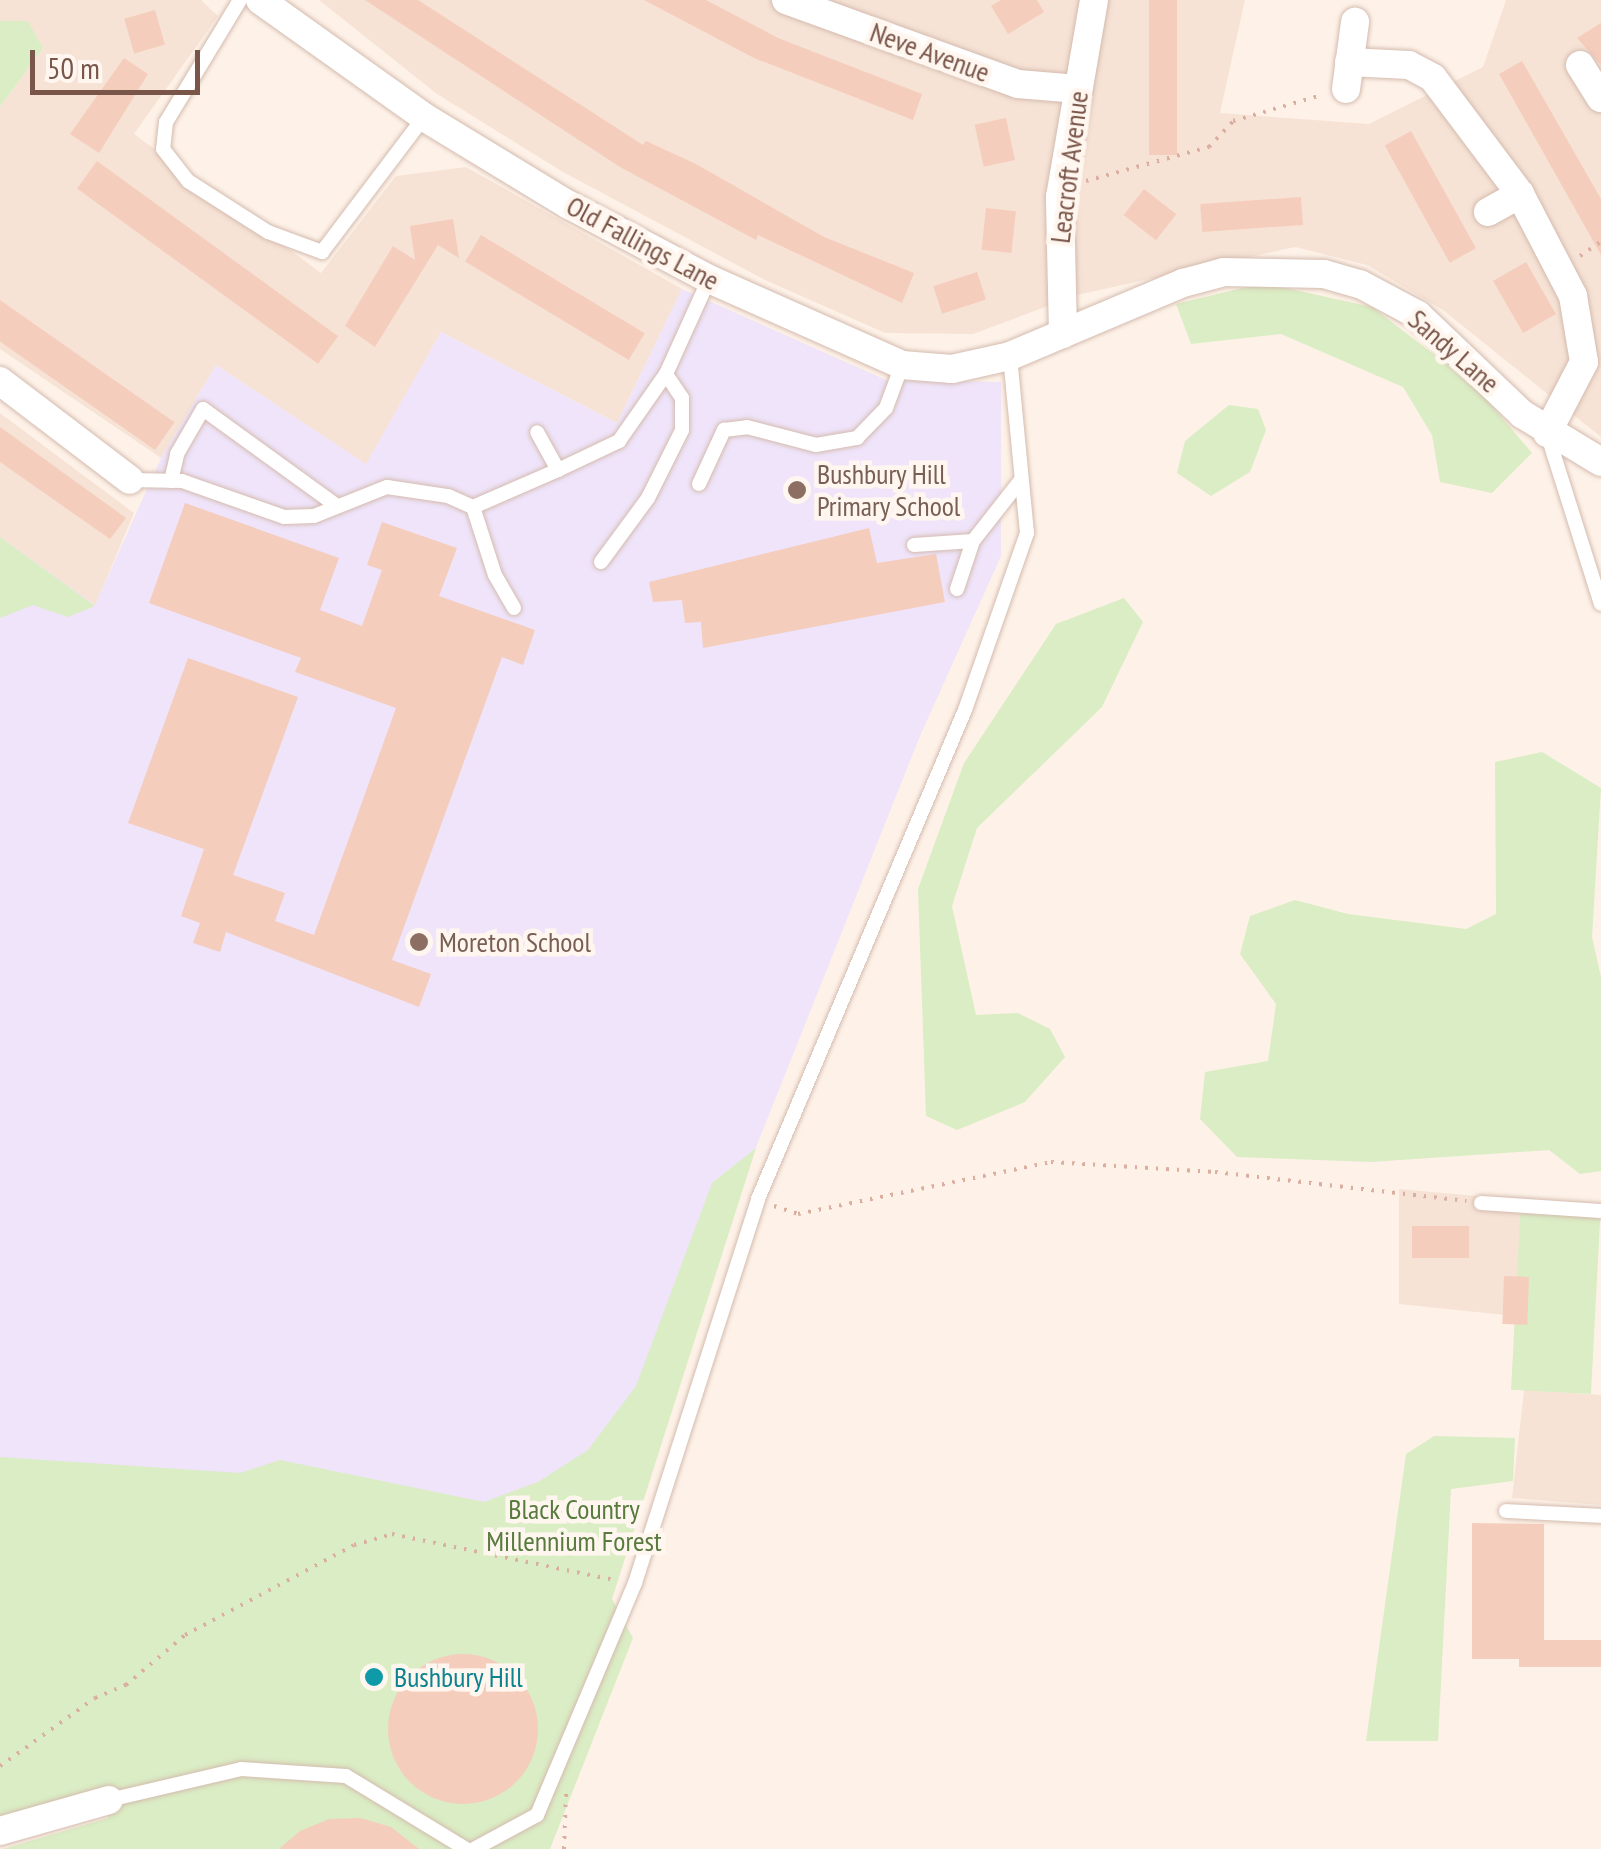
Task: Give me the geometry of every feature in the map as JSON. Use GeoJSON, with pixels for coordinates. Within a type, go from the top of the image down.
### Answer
{"type":"FeatureCollection","features":[{"type":"Feature","properties":{"kind":"street","name":"Old Fallings Lane"},"geometry":{"type":"LineString","coordinates":[[260,0],[424,117],[569,205],[710,279],[902,364],[952,368],[1010,356],[1063,334]]}},
{"type":"Feature","properties":{"kind":"street","name":"Neve Avenue"},"geometry":{"type":"LineString","coordinates":[[786,0],[1018,84],[1078,89]]}},
{"type":"Feature","properties":{"kind":"street","name":"Leacroft Avenue"},"geometry":{"type":"LineString","coordinates":[[1063,334],[1062,187],[1094,0]]}},
{"type":"Feature","properties":{"kind":"street"},"geometry":{"type":"LineString","coordinates":[[1355,22],[1348,75],[1410,66],[1433,78],[1520,194],[1573,296],[1584,362],[1547,433]]}},
{"type":"Feature","properties":{"kind":"street"},"geometry":{"type":"LineString","coordinates":[[1580,65],[1601,98]]}},
{"type":"Feature","properties":{"kind":"street"},"geometry":{"type":"LineString","coordinates":[[1488,212],[1520,194]]}},
{"type":"Feature","properties":{"kind":"street","name":"Sandy Lane"},"geometry":{"type":"LineString","coordinates":[[1063,334],[1183,282],[1224,272],[1324,274],[1418,315],[1547,433],[1601,462]]}},
{"type":"Feature","properties":{"kind":"street"},"geometry":{"type":"LineString","coordinates":[[0,381],[130,480]]}},
{"type":"Feature","properties":{"kind":"street"},"geometry":{"type":"LineString","coordinates":[[0,1831],[109,1800]]}},
{"type":"Feature","properties":{"kind":"lane"},"geometry":{"type":"LineString","coordinates":[[240,0],[166,122],[163,149],[188,180],[252,222],[322,252],[424,117]]}},
{"type":"Feature","properties":{"kind":"lane"},"geometry":{"type":"LineString","coordinates":[[130,480],[171,481],[284,517],[314,516],[387,488],[473,507],[619,441],[666,374],[710,279]]}},
{"type":"Feature","properties":{"kind":"lane"},"geometry":{"type":"LineString","coordinates":[[474,1849],[537,1815],[635,1584],[758,1200],[966,710],[1027,533],[1010,356]]}},
{"type":"Feature","properties":{"kind":"lane"},"geometry":{"type":"LineString","coordinates":[[700,484],[724,430],[747,427],[816,445],[856,438],[886,408],[902,364]]}},
{"type":"Feature","properties":{"kind":"lane"},"geometry":{"type":"LineString","coordinates":[[601,562],[648,498],[682,430],[682,398],[666,374]]}},
{"type":"Feature","properties":{"kind":"lane"},"geometry":{"type":"LineString","coordinates":[[171,481],[177,454],[203,409],[338,506]]}},
{"type":"Feature","properties":{"kind":"lane"},"geometry":{"type":"LineString","coordinates":[[537,432],[558,470]]}},
{"type":"Feature","properties":{"kind":"lane"},"geometry":{"type":"LineString","coordinates":[[1547,433],[1601,604]]}},
{"type":"Feature","properties":{"kind":"lane"},"geometry":{"type":"LineString","coordinates":[[957,588],[974,541],[1021,480]]}},
{"type":"Feature","properties":{"kind":"lane"},"geometry":{"type":"LineString","coordinates":[[473,507],[494,575],[514,608]]}},
{"type":"Feature","properties":{"kind":"lane"},"geometry":{"type":"LineString","coordinates":[[914,545],[974,541]]}},
{"type":"Feature","properties":{"kind":"lane"},"geometry":{"type":"LineString","coordinates":[[1480,1204],[1601,1211]]}},
{"type":"Feature","properties":{"kind":"lane"},"geometry":{"type":"LineString","coordinates":[[1506,1511],[1601,1516]]}},
{"type":"Feature","properties":{"kind":"lane"},"geometry":{"type":"LineString","coordinates":[[109,1800],[241,1769],[346,1776],[466,1849]]}},
{"type":"Feature","properties":{"kind":"path"},"geometry":{"type":"LineString","coordinates":[[1062,187],[1208,148],[1233,121],[1348,75]]}},
{"type":"Feature","properties":{"kind":"path"},"geometry":{"type":"LineString","coordinates":[[758,1200],[798,1214],[1050,1162],[1216,1172],[1480,1204]]}},
{"type":"Feature","properties":{"kind":"path"},"geometry":{"type":"LineString","coordinates":[[0,1766],[95,1698],[126,1685],[185,1635],[354,1545],[392,1534],[635,1584]]}},
{"type":"Feature","properties":{"kind":"path"},"geometry":{"type":"LineString","coordinates":[[562,1754],[569,1833],[564,1849]]}},
{"type":"Feature","properties":{"kind":"shaded area"},"geometry":{"type":"Polygon","coordinates":[[[0,0],[201,0],[218,16],[134,134],[321,273],[396,176],[466,167],[682,289],[617,423],[441,332],[366,465],[216,365],[161,458],[0,349],[0,107],[43,48],[28,22],[0,21],[0,0]]]}},
{"type":"Feature","properties":{"kind":"shaded area"},"geometry":{"type":"Polygon","coordinates":[[[319,0],[1245,0],[1220,113],[1369,124],[1483,67],[1506,0],[1601,0],[1601,437],[1443,310],[1367,265],[1295,247],[1077,295],[973,334],[885,333],[765,280],[563,172],[437,94],[319,0]]]}},
{"type":"Feature","properties":{"kind":"shaded area","name":"Moreton School"},"geometry":{"type":"Polygon","coordinates":[[[682,289],[886,380],[1001,382],[1001,556],[920,736],[735,1200],[612,1599],[0,1491],[0,537],[95,605],[161,458],[216,365],[366,464],[441,332],[617,423],[682,289]]]}},
{"type":"Feature","properties":{"kind":"shaded area"},"geometry":{"type":"Polygon","coordinates":[[[0,413],[134,513],[95,606],[0,537],[0,413]]]}},
{"type":"Feature","properties":{"kind":"shaded area"},"geometry":{"type":"Polygon","coordinates":[[[1399,1189],[1521,1200],[1524,1317],[1399,1304],[1399,1189]]]}},
{"type":"Feature","properties":{"kind":"shaded area"},"geometry":{"type":"Polygon","coordinates":[[[1524,1390],[1601,1395],[1601,1505],[1512,1498],[1524,1390]]]}},
{"type":"Feature","properties":{"kind":"green space"},"geometry":{"type":"Polygon","coordinates":[[[0,21],[28,21],[43,48],[0,107],[0,21]]]}},
{"type":"Feature","properties":{"kind":"green space"},"geometry":{"type":"Polygon","coordinates":[[[1263,283],[1372,307],[1475,386],[1532,453],[1492,493],[1440,482],[1432,435],[1403,387],[1281,334],[1191,344],[1176,304],[1263,283]]]}},
{"type":"Feature","properties":{"kind":"green space"},"geometry":{"type":"Polygon","coordinates":[[[1229,405],[1258,409],[1266,430],[1250,472],[1211,496],[1177,473],[1185,441],[1229,405]]]}},
{"type":"Feature","properties":{"kind":"green space"},"geometry":{"type":"Polygon","coordinates":[[[0,537],[95,606],[68,617],[33,605],[0,618],[0,537]]]}},
{"type":"Feature","properties":{"kind":"green space"},"geometry":{"type":"Polygon","coordinates":[[[1124,598],[1143,622],[1102,707],[977,828],[952,906],[976,1015],[1018,1013],[1050,1029],[1065,1057],[1025,1102],[957,1130],[926,1116],[918,889],[964,763],[1056,624],[1124,598]]]}},
{"type":"Feature","properties":{"kind":"green space"},"geometry":{"type":"Polygon","coordinates":[[[1542,752],[1601,788],[1592,937],[1601,977],[1601,1171],[1580,1174],[1549,1150],[1371,1162],[1237,1157],[1200,1119],[1205,1072],[1268,1061],[1276,1004],[1240,954],[1250,916],[1295,900],[1348,914],[1466,929],[1496,914],[1495,762],[1542,752]]]}},
{"type":"Feature","properties":{"kind":"green space","name":"Black Country Millennium Forest"},"geometry":{"type":"Polygon","coordinates":[[[756,1148],[612,1599],[633,1638],[550,1849],[3,1849],[108,1818],[107,1792],[0,1824],[0,1457],[240,1473],[280,1460],[484,1502],[538,1482],[588,1450],[636,1386],[712,1183],[756,1148]]]}},
{"type":"Feature","properties":{"kind":"green space"},"geometry":{"type":"Polygon","coordinates":[[[1521,1200],[1601,1204],[1591,1394],[1511,1390],[1521,1200]]]}},
{"type":"Feature","properties":{"kind":"green space"},"geometry":{"type":"Polygon","coordinates":[[[1434,1436],[1515,1438],[1513,1481],[1451,1489],[1438,1741],[1366,1741],[1406,1454],[1434,1436]]]}},
{"type":"Feature","properties":{"kind":"building"},"geometry":{"type":"Polygon","coordinates":[[[365,0],[418,0],[643,145],[646,141],[696,164],[824,237],[914,273],[902,303],[758,235],[756,240],[620,167],[365,0]]]}},
{"type":"Feature","properties":{"kind":"building"},"geometry":{"type":"Polygon","coordinates":[[[644,0],[706,0],[778,38],[922,94],[913,120],[754,58],[644,0]]]}},
{"type":"Feature","properties":{"kind":"building"},"geometry":{"type":"Polygon","coordinates":[[[1001,0],[1037,0],[1044,12],[1008,34],[991,6],[1001,0]]]}},
{"type":"Feature","properties":{"kind":"building"},"geometry":{"type":"Polygon","coordinates":[[[1149,0],[1177,0],[1177,155],[1149,155],[1149,0]]]}},
{"type":"Feature","properties":{"kind":"building"},"geometry":{"type":"Polygon","coordinates":[[[155,10],[165,45],[134,53],[124,19],[155,10]]]}},
{"type":"Feature","properties":{"kind":"building"},"geometry":{"type":"Polygon","coordinates":[[[1601,23],[1601,65],[1577,38],[1601,23]]]}},
{"type":"Feature","properties":{"kind":"building"},"geometry":{"type":"Polygon","coordinates":[[[124,58],[148,74],[99,153],[70,134],[124,58]]]}},
{"type":"Feature","properties":{"kind":"building"},"geometry":{"type":"Polygon","coordinates":[[[1522,61],[1601,199],[1601,255],[1499,74],[1522,61]]]}},
{"type":"Feature","properties":{"kind":"building"},"geometry":{"type":"Polygon","coordinates":[[[1006,118],[1015,160],[984,167],[975,125],[1006,118]]]}},
{"type":"Feature","properties":{"kind":"building"},"geometry":{"type":"Polygon","coordinates":[[[1411,131],[1476,248],[1450,263],[1385,146],[1411,131]]]}},
{"type":"Feature","properties":{"kind":"building"},"geometry":{"type":"Polygon","coordinates":[[[97,161],[338,336],[318,364],[77,189],[97,161]]]}},
{"type":"Feature","properties":{"kind":"building"},"geometry":{"type":"Polygon","coordinates":[[[1144,189],[1176,214],[1156,240],[1124,215],[1144,189]]]}},
{"type":"Feature","properties":{"kind":"building"},"geometry":{"type":"Polygon","coordinates":[[[1301,197],[1303,225],[1202,232],[1200,204],[1301,197]]]}},
{"type":"Feature","properties":{"kind":"building"},"geometry":{"type":"Polygon","coordinates":[[[986,208],[1016,211],[1011,253],[982,250],[986,208]]]}},
{"type":"Feature","properties":{"kind":"building"},"geometry":{"type":"Polygon","coordinates":[[[453,219],[459,258],[438,245],[375,347],[345,326],[393,246],[415,260],[410,226],[453,219]]]}},
{"type":"Feature","properties":{"kind":"building"},"geometry":{"type":"Polygon","coordinates":[[[481,235],[645,333],[629,360],[465,262],[481,235]]]}},
{"type":"Feature","properties":{"kind":"building"},"geometry":{"type":"Polygon","coordinates":[[[1526,262],[1556,314],[1523,333],[1493,281],[1526,262]]]}},
{"type":"Feature","properties":{"kind":"building"},"geometry":{"type":"Polygon","coordinates":[[[977,272],[986,300],[942,314],[933,286],[977,272]]]}},
{"type":"Feature","properties":{"kind":"building"},"geometry":{"type":"Polygon","coordinates":[[[0,300],[174,422],[155,450],[0,342],[0,300]]]}},
{"type":"Feature","properties":{"kind":"building"},"geometry":{"type":"Polygon","coordinates":[[[0,427],[126,518],[110,539],[0,462],[0,427]]]}},
{"type":"Feature","properties":{"kind":"building"},"geometry":{"type":"Polygon","coordinates":[[[185,503],[339,558],[320,610],[362,626],[382,570],[367,565],[382,522],[457,548],[439,596],[535,630],[523,665],[502,657],[392,960],[431,974],[419,1007],[226,932],[220,952],[193,943],[200,923],[181,916],[204,849],[128,823],[188,658],[298,697],[233,875],[285,893],[275,921],[314,935],[396,708],[295,672],[301,658],[149,603],[185,503]]]}},
{"type":"Feature","properties":{"kind":"building"},"geometry":{"type":"Polygon","coordinates":[[[869,528],[877,563],[936,554],[945,602],[703,648],[701,622],[685,623],[682,600],[653,602],[649,582],[869,528]]]}},
{"type":"Feature","properties":{"kind":"building"},"geometry":{"type":"Polygon","coordinates":[[[1412,1226],[1469,1226],[1469,1258],[1412,1258],[1412,1226]]]}},
{"type":"Feature","properties":{"kind":"building"},"geometry":{"type":"Polygon","coordinates":[[[1504,1276],[1529,1277],[1527,1325],[1502,1324],[1504,1276]]]}},
{"type":"Feature","properties":{"kind":"building"},"geometry":{"type":"Polygon","coordinates":[[[1472,1523],[1544,1524],[1544,1640],[1601,1640],[1601,1667],[1519,1667],[1519,1659],[1472,1659],[1472,1523]]]}},
{"type":"Feature","properties":{"kind":"building"},"geometry":{"type":"Polygon","coordinates":[[[463,1654],[492,1660],[516,1676],[532,1700],[538,1729],[532,1758],[516,1782],[492,1798],[463,1804],[434,1798],[410,1782],[394,1758],[388,1729],[394,1700],[410,1676],[434,1660],[463,1654]]]}},
{"type":"Feature","properties":{"kind":"building"},"geometry":{"type":"Polygon","coordinates":[[[361,1818],[391,1827],[419,1849],[279,1849],[300,1831],[329,1819],[361,1818]]]}},
{"type":"Feature","properties":{"kind":"place","name":"Bushbury Hill Primary School"},"geometry":{"type":"Point","coordinates":[797,490]}},
{"type":"Feature","properties":{"kind":"place","name":"Moreton School"},"geometry":{"type":"Point","coordinates":[419,942]}},
{"type":"Feature","properties":{"kind":"place","name":"Bushbury Hill"},"geometry":{"type":"Point","coordinates":[374,1677]}}]}
